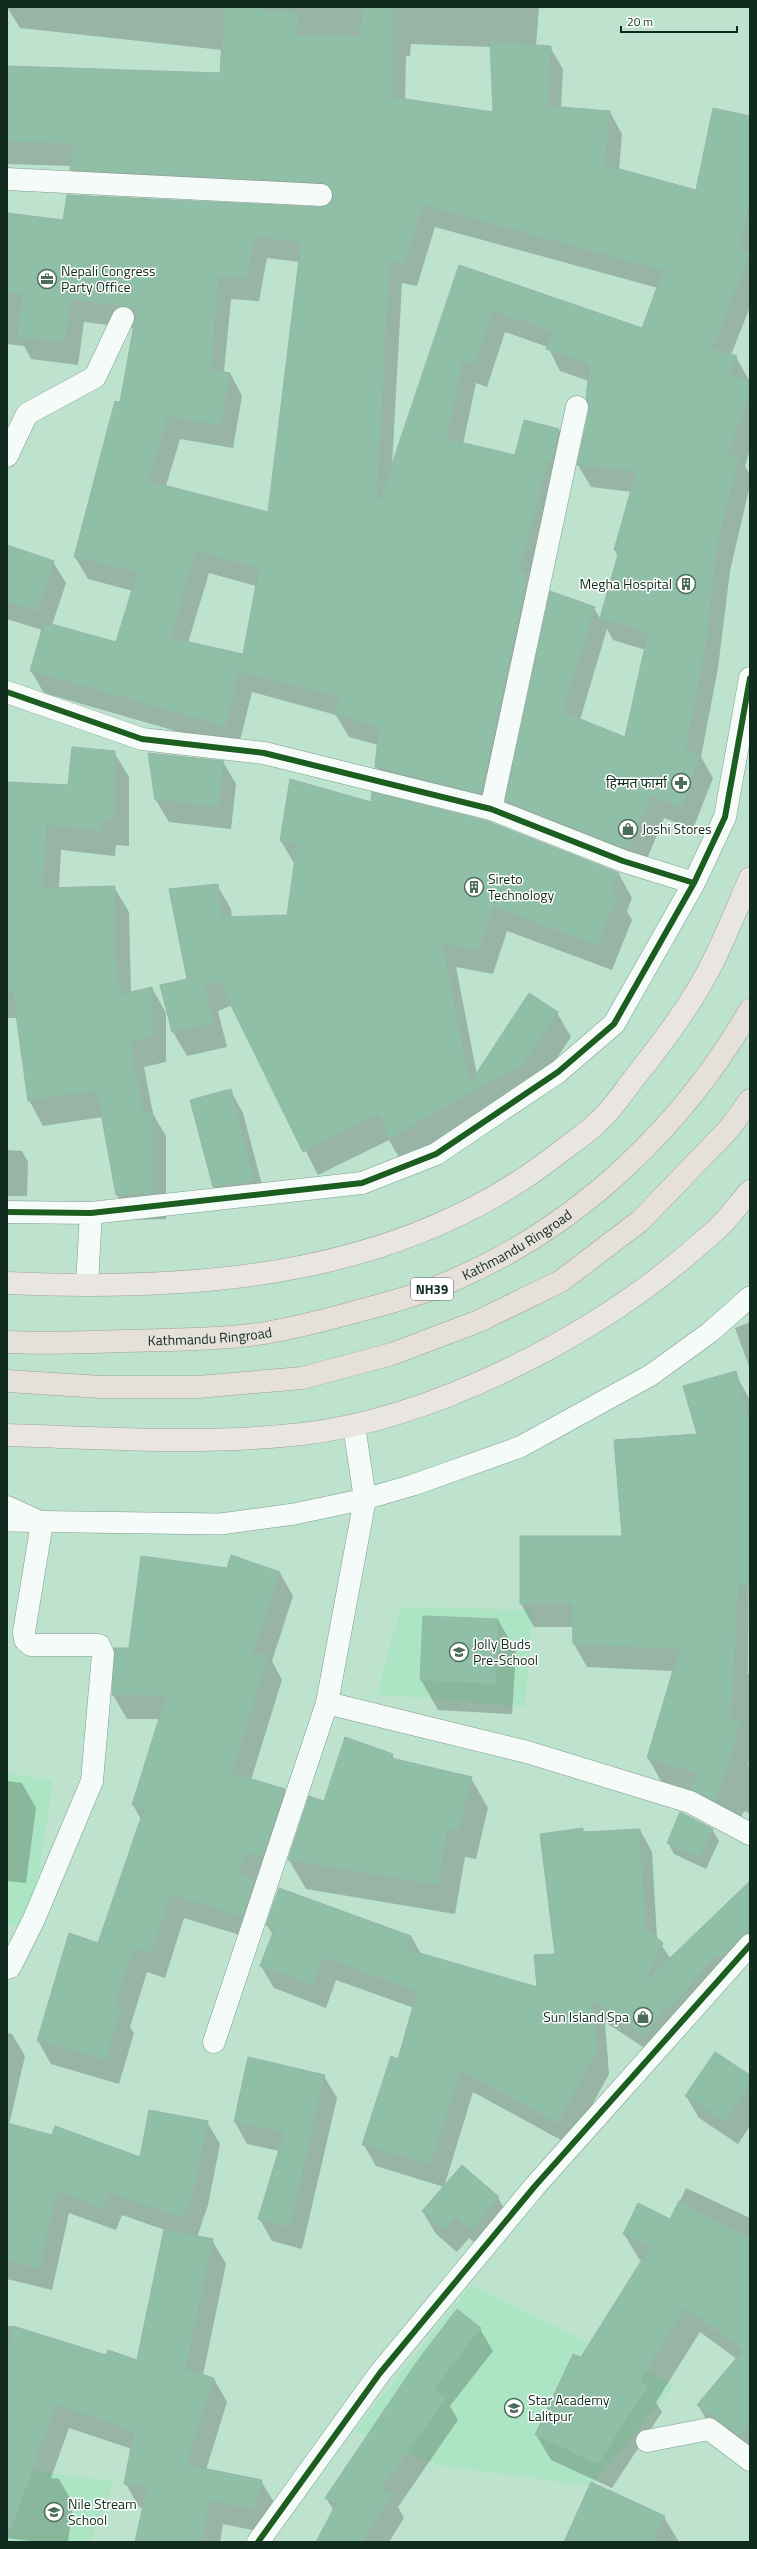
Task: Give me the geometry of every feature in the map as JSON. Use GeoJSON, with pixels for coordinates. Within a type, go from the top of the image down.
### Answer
{"type":"FeatureCollection","features":[{"type":"Feature","properties":{"kind":"highway","name":"Kathmandu Ringroad"},"geometry":{"type":"LineString","coordinates":[[7,1342],[33,1343],[176,1340],[250,1335],[314,1323],[407,1298],[457,1279],[494,1261],[566,1216],[601,1189],[633,1160],[672,1120],[706,1078],[750,1010]]}},
{"type":"Feature","properties":{"kind":"highway"},"geometry":{"type":"LineString","coordinates":[[7,1380],[101,1387],[198,1387],[302,1378],[392,1354],[479,1321],[561,1281],[640,1221],[729,1129],[750,1100]]}},
{"type":"Feature","properties":{"kind":"main road"},"geometry":{"type":"LineString","coordinates":[[7,1283],[151,1284],[267,1274],[361,1254],[434,1228],[531,1176],[600,1120],[654,1053],[706,976],[750,878]]}},
{"type":"Feature","properties":{"kind":"main road"},"geometry":{"type":"LineString","coordinates":[[7,1435],[221,1441],[303,1434],[354,1426],[425,1404],[569,1338],[656,1281],[723,1224],[750,1191]]}},
{"type":"Feature","properties":{"kind":"street"},"geometry":{"type":"LineString","coordinates":[[7,179],[321,196]]}},
{"type":"Feature","properties":{"kind":"street"},"geometry":{"type":"LineString","coordinates":[[7,456],[27,414],[95,376],[123,318]]}},
{"type":"Feature","properties":{"kind":"street"},"geometry":{"type":"LineString","coordinates":[[491,809],[577,407]]}},
{"type":"Feature","properties":{"kind":"street"},"geometry":{"type":"LineString","coordinates":[[7,1212],[91,1213],[362,1184],[436,1154],[558,1072],[614,1024],[694,883],[725,817],[750,678]]}},
{"type":"Feature","properties":{"kind":"street"},"geometry":{"type":"LineString","coordinates":[[7,692],[142,739],[264,753],[491,809],[623,861],[694,883]]}},
{"type":"Feature","properties":{"kind":"street"},"geometry":{"type":"LineString","coordinates":[[87,1284],[91,1213]]}},
{"type":"Feature","properties":{"kind":"street"},"geometry":{"type":"LineString","coordinates":[[214,2042],[327,1703],[365,1499],[354,1426]]}},
{"type":"Feature","properties":{"kind":"street"},"geometry":{"type":"LineString","coordinates":[[7,1507],[42,1523],[24,1632],[25,1640],[31,1645],[100,1645],[103,1654],[92,1781],[34,1918],[10,1967],[7,1968]]}},
{"type":"Feature","properties":{"kind":"street"},"geometry":{"type":"LineString","coordinates":[[327,1703],[527,1752],[690,1802],[750,1834]]}},
{"type":"Feature","properties":{"kind":"street"},"geometry":{"type":"LineString","coordinates":[[258,2542],[380,2373],[535,2186],[750,1945]]}},
{"type":"Feature","properties":{"kind":"street"},"geometry":{"type":"LineString","coordinates":[[647,2441],[709,2428],[750,2460]]}},
{"type":"Feature","properties":{"kind":"lane"},"geometry":{"type":"LineString","coordinates":[[7,1521],[42,1523],[221,1524],[294,1514],[365,1499],[412,1485],[520,1447],[651,1375],[709,1333],[750,1297]]}},
{"type":"Feature","properties":{"kind":"shaded area","name":"Jolly Buds Pre-School"},"geometry":{"type":"Polygon","coordinates":[[[401,1607],[532,1610],[525,1707],[377,1694],[401,1607]]]}},
{"type":"Feature","properties":{"kind":"shaded area"},"geometry":{"type":"Polygon","coordinates":[[[7,1773],[53,1781],[30,1928],[7,1924],[7,1773]]]}},
{"type":"Feature","properties":{"kind":"shaded area","name":"Star Academy Lalitpur"},"geometry":{"type":"Polygon","coordinates":[[[471,2285],[674,2385],[591,2486],[438,2465],[355,2431],[471,2285]]]}},
{"type":"Feature","properties":{"kind":"shaded area","name":"Nile Stream School"},"geometry":{"type":"Polygon","coordinates":[[[7,2466],[114,2482],[90,2542],[7,2542],[7,2466]]]}},
{"type":"Feature","properties":{"kind":"building"},"geometry":{"type":"Polygon","coordinates":[[[224,7],[263,7],[263,10],[299,13],[297,35],[359,36],[363,7],[394,7],[392,97],[493,112],[490,42],[551,46],[548,106],[610,111],[605,165],[696,190],[713,108],[750,116],[750,199],[741,248],[750,254],[713,348],[737,356],[730,374],[750,381],[750,393],[729,453],[740,455],[717,548],[706,646],[686,749],[701,755],[681,808],[651,796],[629,850],[505,801],[550,591],[595,607],[563,712],[625,737],[648,633],[600,618],[619,551],[614,550],[636,472],[577,465],[589,410],[586,398],[590,364],[546,349],[552,332],[493,311],[475,365],[463,361],[447,439],[515,455],[524,420],[559,429],[552,462],[548,461],[520,570],[527,572],[524,583],[526,583],[481,794],[375,767],[379,727],[335,715],[339,697],[239,672],[240,666],[226,727],[30,671],[44,622],[116,642],[137,573],[74,557],[115,401],[120,402],[137,308],[71,300],[65,343],[17,337],[22,294],[7,292],[7,213],[63,220],[67,195],[320,207],[331,202],[333,195],[328,185],[322,183],[70,170],[73,144],[7,142],[7,66],[220,73],[224,7]],[[423,205],[404,265],[390,261],[377,499],[380,500],[459,265],[642,328],[663,271],[423,205]],[[255,236],[247,279],[219,277],[211,369],[230,373],[221,426],[168,417],[148,481],[268,512],[301,243],[255,236]],[[196,551],[171,638],[243,654],[259,569],[196,551]]]}},
{"type":"Feature","properties":{"kind":"building"},"geometry":{"type":"Polygon","coordinates":[[[7,545],[54,561],[37,612],[7,602],[7,545]]]}},
{"type":"Feature","properties":{"kind":"building"},"geometry":{"type":"Polygon","coordinates":[[[72,747],[115,751],[115,821],[102,820],[101,831],[47,825],[43,888],[115,886],[115,958],[122,994],[152,987],[152,1037],[130,1042],[144,1112],[152,1110],[152,1194],[116,1195],[97,1091],[28,1101],[13,993],[7,993],[7,782],[68,785],[72,747]]]}},
{"type":"Feature","properties":{"kind":"building"},"geometry":{"type":"Polygon","coordinates":[[[148,753],[224,761],[219,807],[155,800],[148,753]]]}},
{"type":"Feature","properties":{"kind":"building"},"geometry":{"type":"Polygon","coordinates":[[[290,779],[371,802],[372,792],[487,821],[619,873],[611,892],[618,895],[598,946],[493,907],[479,950],[443,944],[470,1083],[529,993],[558,1012],[518,1072],[513,1069],[388,1140],[380,1114],[303,1152],[219,981],[205,987],[214,1023],[172,1032],[160,985],[187,979],[169,889],[218,884],[222,917],[287,915],[297,844],[280,841],[290,779]]]}},
{"type":"Feature","properties":{"kind":"building"},"geometry":{"type":"Polygon","coordinates":[[[231,1089],[255,1182],[213,1187],[190,1100],[231,1089]]]}},
{"type":"Feature","properties":{"kind":"building"},"geometry":{"type":"Polygon","coordinates":[[[736,1371],[750,1422],[750,1585],[739,1585],[731,1718],[741,1721],[716,1802],[690,1789],[697,1774],[647,1758],[679,1650],[573,1644],[572,1604],[520,1604],[520,1536],[622,1536],[614,1440],[697,1434],[683,1386],[736,1371]]]}},
{"type":"Feature","properties":{"kind":"building"},"geometry":{"type":"Polygon","coordinates":[[[231,1555],[280,1572],[253,1653],[269,1655],[232,1773],[285,1789],[263,1856],[246,1853],[240,1874],[255,1879],[242,1917],[171,1895],[151,1955],[134,1949],[115,2007],[121,2009],[106,2060],[37,2041],[69,1933],[98,1943],[144,1809],[132,1805],[166,1696],[112,1695],[114,1648],[129,1648],[141,1556],[227,1568],[231,1555]]]}},
{"type":"Feature","properties":{"kind":"building"},"geometry":{"type":"Polygon","coordinates":[[[423,1616],[498,1619],[495,1684],[420,1680],[423,1616]]]}},
{"type":"Feature","properties":{"kind":"building"},"geometry":{"type":"Polygon","coordinates":[[[345,1737],[393,1754],[391,1758],[472,1777],[459,1831],[448,1828],[438,1885],[288,1860],[309,1796],[324,1801],[345,1737]]]}},
{"type":"Feature","properties":{"kind":"building"},"geometry":{"type":"Polygon","coordinates":[[[680,1812],[713,1829],[700,1858],[667,1843],[680,1812]]]}},
{"type":"Feature","properties":{"kind":"building"},"geometry":{"type":"Polygon","coordinates":[[[583,1828],[583,1832],[640,1829],[645,1927],[663,1943],[646,1981],[750,1881],[750,1933],[741,1937],[720,1959],[716,1955],[670,2009],[666,2005],[645,2036],[593,2001],[597,2051],[558,2124],[461,2071],[431,2165],[362,2145],[391,2056],[398,2059],[417,1992],[324,1958],[313,1986],[260,1966],[275,1927],[266,1925],[279,1888],[411,1936],[406,1949],[537,1987],[534,1955],[555,1954],[540,1834],[583,1828]]]}},
{"type":"Feature","properties":{"kind":"building"},"geometry":{"type":"Polygon","coordinates":[[[715,2052],[750,2075],[750,2085],[725,2122],[685,2096],[715,2052]]]}},
{"type":"Feature","properties":{"kind":"building"},"geometry":{"type":"Polygon","coordinates":[[[248,2057],[325,2075],[290,2228],[258,2219],[284,2133],[234,2122],[248,2057]]]}},
{"type":"Feature","properties":{"kind":"building"},"geometry":{"type":"Polygon","coordinates":[[[149,2110],[208,2121],[196,2183],[183,2219],[109,2193],[103,2209],[57,2191],[40,2269],[7,2261],[7,2123],[52,2135],[55,2126],[140,2157],[149,2110]]]}},
{"type":"Feature","properties":{"kind":"building"},"geometry":{"type":"Polygon","coordinates":[[[462,2165],[499,2197],[472,2230],[456,2217],[444,2230],[422,2211],[462,2165]]]}},
{"type":"Feature","properties":{"kind":"building"},"geometry":{"type":"Polygon","coordinates":[[[679,2201],[750,2238],[750,2423],[739,2436],[697,2405],[743,2350],[685,2308],[639,2382],[648,2386],[598,2464],[535,2435],[573,2354],[581,2357],[650,2247],[623,2234],[638,2203],[670,2219],[679,2201]]]}},
{"type":"Feature","properties":{"kind":"building"},"geometry":{"type":"Polygon","coordinates":[[[164,2229],[213,2239],[186,2369],[214,2378],[187,2465],[262,2480],[256,2508],[243,2508],[210,2501],[202,2542],[135,2542],[147,2488],[124,2484],[134,2432],[56,2405],[11,2529],[7,2528],[7,2347],[13,2326],[106,2355],[108,2350],[137,2360],[164,2229]]]}},
{"type":"Feature","properties":{"kind":"building"},"geometry":{"type":"Polygon","coordinates":[[[457,2309],[481,2328],[434,2389],[446,2397],[382,2489],[392,2495],[363,2542],[316,2542],[336,2504],[325,2498],[416,2363],[457,2309]]]}},
{"type":"Feature","properties":{"kind":"building"},"geometry":{"type":"Polygon","coordinates":[[[591,2482],[665,2516],[653,2542],[564,2542],[591,2482]]]}},
{"type":"Feature","properties":{"kind":"cycle path"},"geometry":{"type":"LineString","coordinates":[[7,1212],[91,1213],[362,1183],[436,1154],[558,1072],[614,1024],[694,883],[725,817],[750,678]]}},
{"type":"Feature","properties":{"kind":"cycle path"},"geometry":{"type":"LineString","coordinates":[[7,692],[142,739],[264,753],[491,809],[623,861],[694,883]]}},
{"type":"Feature","properties":{"kind":"cycle path"},"geometry":{"type":"LineString","coordinates":[[258,2542],[380,2373],[535,2186],[750,1945]]}},
{"type":"Feature","properties":{"kind":"place","name":"Nepali Congress Party Office"},"geometry":{"type":"Point","coordinates":[47,279]}},
{"type":"Feature","properties":{"kind":"place","name":"Megha Hospital"},"geometry":{"type":"Point","coordinates":[686,584]}},
{"type":"Feature","properties":{"kind":"place","name":"हिम्मत फार्मा"},"geometry":{"type":"Point","coordinates":[681,783]}},
{"type":"Feature","properties":{"kind":"place","name":"Joshi Stores"},"geometry":{"type":"Point","coordinates":[628,829]}},
{"type":"Feature","properties":{"kind":"place","name":"Sireto Technology"},"geometry":{"type":"Point","coordinates":[474,887]}},
{"type":"Feature","properties":{"kind":"place","name":"Jolly Buds Pre-School"},"geometry":{"type":"Point","coordinates":[459,1652]}},
{"type":"Feature","properties":{"kind":"place","name":"Sun Island Spa"},"geometry":{"type":"Point","coordinates":[643,2017]}},
{"type":"Feature","properties":{"kind":"place","name":"Star Academy Lalitpur"},"geometry":{"type":"Point","coordinates":[514,2408]}},
{"type":"Feature","properties":{"kind":"place","name":"Nile Stream School"},"geometry":{"type":"Point","coordinates":[54,2512]}}]}
